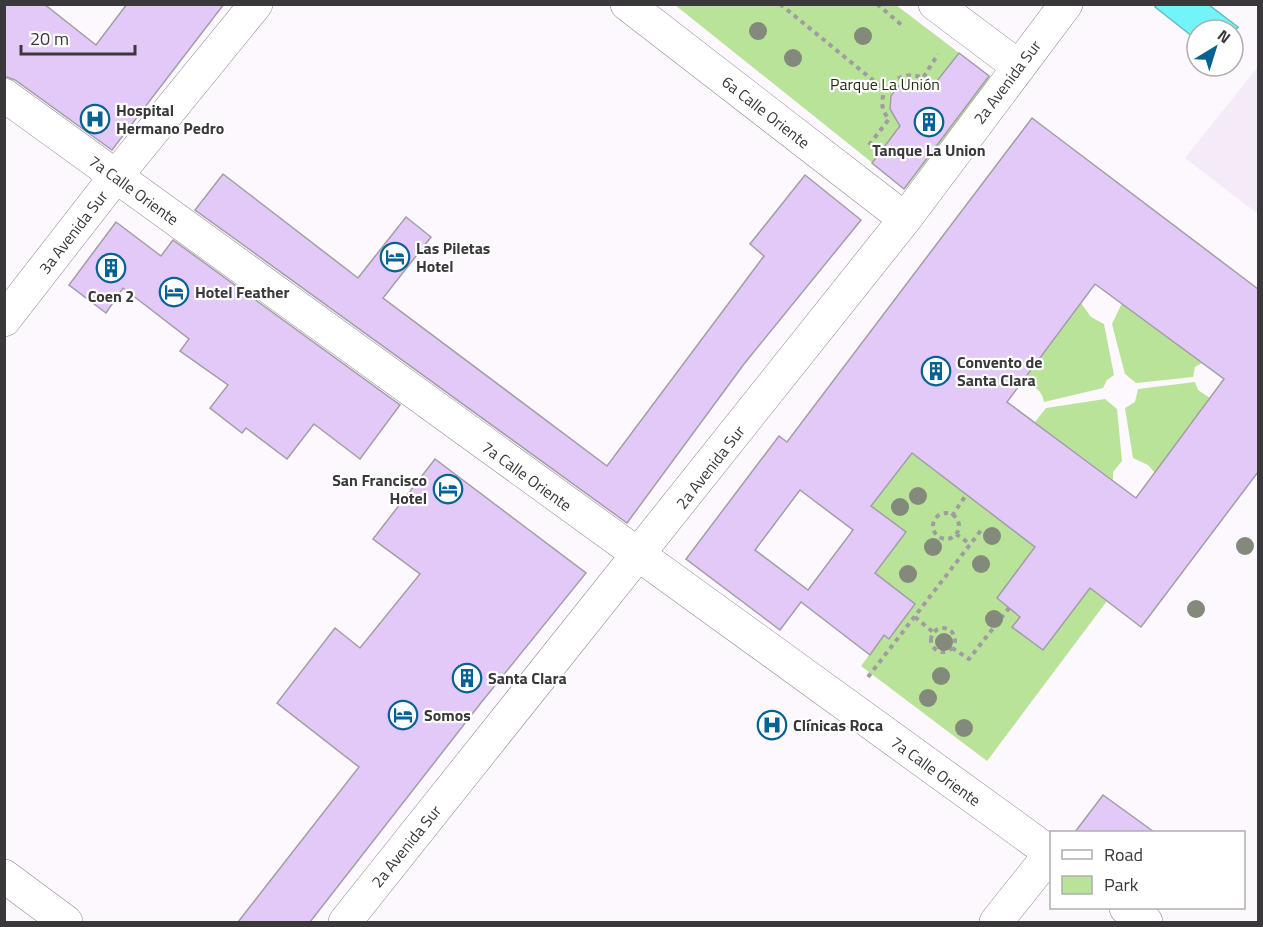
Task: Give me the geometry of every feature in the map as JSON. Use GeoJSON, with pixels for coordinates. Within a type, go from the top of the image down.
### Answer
{"type":"FeatureCollection","features":[{"type":"Feature","properties":{"kind":"street","name":"3a Avenida Sur"},"geometry":{"type":"LineString","coordinates":[[4,320],[116,176],[256,4]]}},
{"type":"Feature","properties":{"kind":"street","name":"6a Calle Oriente"},"geometry":{"type":"LineString","coordinates":[[627,4],[905,219]]}},
{"type":"Feature","properties":{"kind":"street"},"geometry":{"type":"LineString","coordinates":[[935,4],[1019,67]]}},
{"type":"Feature","properties":{"kind":"street","name":"2a Avenida Sur"},"geometry":{"type":"LineString","coordinates":[[345,922],[905,219],[1066,4]]}},
{"type":"Feature","properties":{"kind":"street","name":"7a Calle Oriente"},"geometry":{"type":"LineString","coordinates":[[4,95],[638,557],[1050,853]]}},
{"type":"Feature","properties":{"kind":"street"},"geometry":{"type":"LineString","coordinates":[[996,922],[1050,855]]}},
{"type":"Feature","properties":{"kind":"street"},"geometry":{"type":"LineString","coordinates":[[4,876],[66,922]]}},
{"type":"Feature","properties":{"kind":"street"},"geometry":{"type":"LineString","coordinates":[[1127,909],[1146,922]]}},
{"type":"Feature","properties":{"kind":"path"},"geometry":{"type":"LineString","coordinates":[[780,4],[885,90]]}},
{"type":"Feature","properties":{"kind":"path"},"geometry":{"type":"LineString","coordinates":[[877,4],[913,33]]}},
{"type":"Feature","properties":{"kind":"path"},"geometry":{"type":"LineString","coordinates":[[865,151],[889,119],[885,114],[881,98],[885,90],[891,82],[907,74],[923,78],[940,55],[931,48]]}},
{"type":"Feature","properties":{"kind":"path"},"geometry":{"type":"LineString","coordinates":[[952,516],[966,495]]}},
{"type":"Feature","properties":{"kind":"path"},"geometry":{"type":"LineString","coordinates":[[938,516],[952,516],[958,522],[956,534],[950,538],[942,538],[936,534],[933,526],[938,516]]}},
{"type":"Feature","properties":{"kind":"path"},"geometry":{"type":"LineString","coordinates":[[845,706],[982,529]]}},
{"type":"Feature","properties":{"kind":"path"},"geometry":{"type":"LineString","coordinates":[[956,534],[970,544]]}},
{"type":"Feature","properties":{"kind":"path"},"geometry":{"type":"LineString","coordinates":[[952,648],[969,660],[1009,608]]}},
{"type":"Feature","properties":{"kind":"path"},"geometry":{"type":"LineString","coordinates":[[915,617],[934,633]]}},
{"type":"Feature","properties":{"kind":"path"},"geometry":{"type":"LineString","coordinates":[[940,629],[947,629],[953,634],[955,641],[952,648],[946,652],[933,647],[931,639],[934,633],[940,629]]}},
{"type":"Feature","properties":{"kind":"shaded area"},"geometry":{"type":"Polygon","coordinates":[[[1258,67],[1258,214],[1185,158],[1258,67]]]}},
{"type":"Feature","properties":{"kind":"green space","name":"Parque La Unión"},"geometry":{"type":"Polygon","coordinates":[[[675,5],[896,5],[992,78],[905,189],[675,5]]]}},
{"type":"Feature","properties":{"kind":"green space"},"geometry":{"type":"Polygon","coordinates":[[[1081,303],[1091,317],[1104,324],[1114,375],[1107,380],[1103,388],[1044,402],[1039,391],[1022,383],[1081,303]]]}},
{"type":"Feature","properties":{"kind":"green space"},"geometry":{"type":"Polygon","coordinates":[[[1122,303],[1202,363],[1195,367],[1193,377],[1136,383],[1125,374],[1112,324],[1122,303]]]}},
{"type":"Feature","properties":{"kind":"green space"},"geometry":{"type":"Polygon","coordinates":[[[1195,382],[1198,390],[1210,398],[1155,473],[1148,465],[1133,458],[1125,408],[1135,402],[1138,389],[1195,382]]]}},
{"type":"Feature","properties":{"kind":"green space"},"geometry":{"type":"Polygon","coordinates":[[[1105,399],[1117,409],[1122,461],[1113,472],[1113,480],[1035,422],[1046,408],[1105,399]]]}},
{"type":"Feature","properties":{"kind":"green space"},"geometry":{"type":"Polygon","coordinates":[[[912,453],[1035,547],[997,598],[1021,616],[1013,626],[1090,588],[1107,601],[987,761],[861,666],[884,635],[875,573],[906,532],[871,506],[912,453]]]}},
{"type":"Feature","properties":{"kind":"water"},"geometry":{"type":"Polygon","coordinates":[[[1157,5],[1209,5],[1226,18],[1185,18],[1185,31],[1155,7],[1157,5]]]}},
{"type":"Feature","properties":{"kind":"building","name":"Hospital Hermano Pedro"},"geometry":{"type":"Polygon","coordinates":[[[4,4],[44,4],[96,45],[127,4],[224,4],[112,150],[15,80],[4,76],[4,4]]]}},
{"type":"Feature","properties":{"kind":"building","name":"Tanque La Union"},"geometry":{"type":"Polygon","coordinates":[[[959,53],[989,76],[904,189],[872,163],[900,126],[890,109],[891,96],[897,87],[907,82],[933,86],[959,53]]]}},
{"type":"Feature","properties":{"kind":"building","name":"Convento de Santa Clara"},"geometry":{"type":"Polygon","coordinates":[[[1032,118],[1258,289],[1258,472],[1141,627],[1090,588],[1043,650],[1012,627],[1020,617],[997,598],[1035,547],[912,453],[871,506],[906,532],[875,573],[915,604],[889,639],[884,635],[870,655],[801,602],[780,630],[686,559],[779,436],[787,442],[1032,118]],[[1095,284],[1007,402],[1136,498],[1224,379],[1095,284]],[[800,490],[755,550],[808,590],[853,530],[800,490]]]}},
{"type":"Feature","properties":{"kind":"building"},"geometry":{"type":"Polygon","coordinates":[[[223,174],[358,278],[406,217],[431,237],[383,298],[607,466],[764,256],[750,244],[805,175],[861,220],[744,364],[627,523],[195,210],[223,174]]]}},
{"type":"Feature","properties":{"kind":"building"},"geometry":{"type":"Polygon","coordinates":[[[116,222],[161,256],[173,240],[400,405],[360,459],[314,424],[287,459],[246,428],[242,433],[210,408],[228,385],[180,351],[189,339],[123,288],[106,313],[69,285],[116,222]]]}},
{"type":"Feature","properties":{"kind":"building"},"geometry":{"type":"Polygon","coordinates":[[[435,459],[586,573],[480,704],[310,922],[238,922],[359,767],[277,703],[335,628],[360,648],[420,574],[373,539],[435,459]]]}},
{"type":"Feature","properties":{"kind":"building"},"geometry":{"type":"Polygon","coordinates":[[[1103,795],[1153,831],[1076,831],[1103,795]]]}},
{"type":"Feature","properties":{"kind":"place","name":"Hospital Hermano Pedro"},"geometry":{"type":"Point","coordinates":[95,119]}},
{"type":"Feature","properties":{"kind":"place","name":"Tanque La Union"},"geometry":{"type":"Point","coordinates":[929,122]}},
{"type":"Feature","properties":{"kind":"place","name":"Las Piletas Hotel"},"geometry":{"type":"Point","coordinates":[395,257]}},
{"type":"Feature","properties":{"kind":"place","name":"Coen 2"},"geometry":{"type":"Point","coordinates":[111,268]}},
{"type":"Feature","properties":{"kind":"place","name":"Hotel Feather"},"geometry":{"type":"Point","coordinates":[174,292]}},
{"type":"Feature","properties":{"kind":"place","name":"Convento de Santa Clara"},"geometry":{"type":"Point","coordinates":[936,371]}},
{"type":"Feature","properties":{"kind":"place","name":"San Francisco Hotel"},"geometry":{"type":"Point","coordinates":[448,489]}},
{"type":"Feature","properties":{"kind":"place","name":"Santa Clara"},"geometry":{"type":"Point","coordinates":[467,678]}},
{"type":"Feature","properties":{"kind":"place","name":"Somos"},"geometry":{"type":"Point","coordinates":[403,715]}},
{"type":"Feature","properties":{"kind":"place","name":"Clínicas Roca"},"geometry":{"type":"Point","coordinates":[772,725]}}]}
